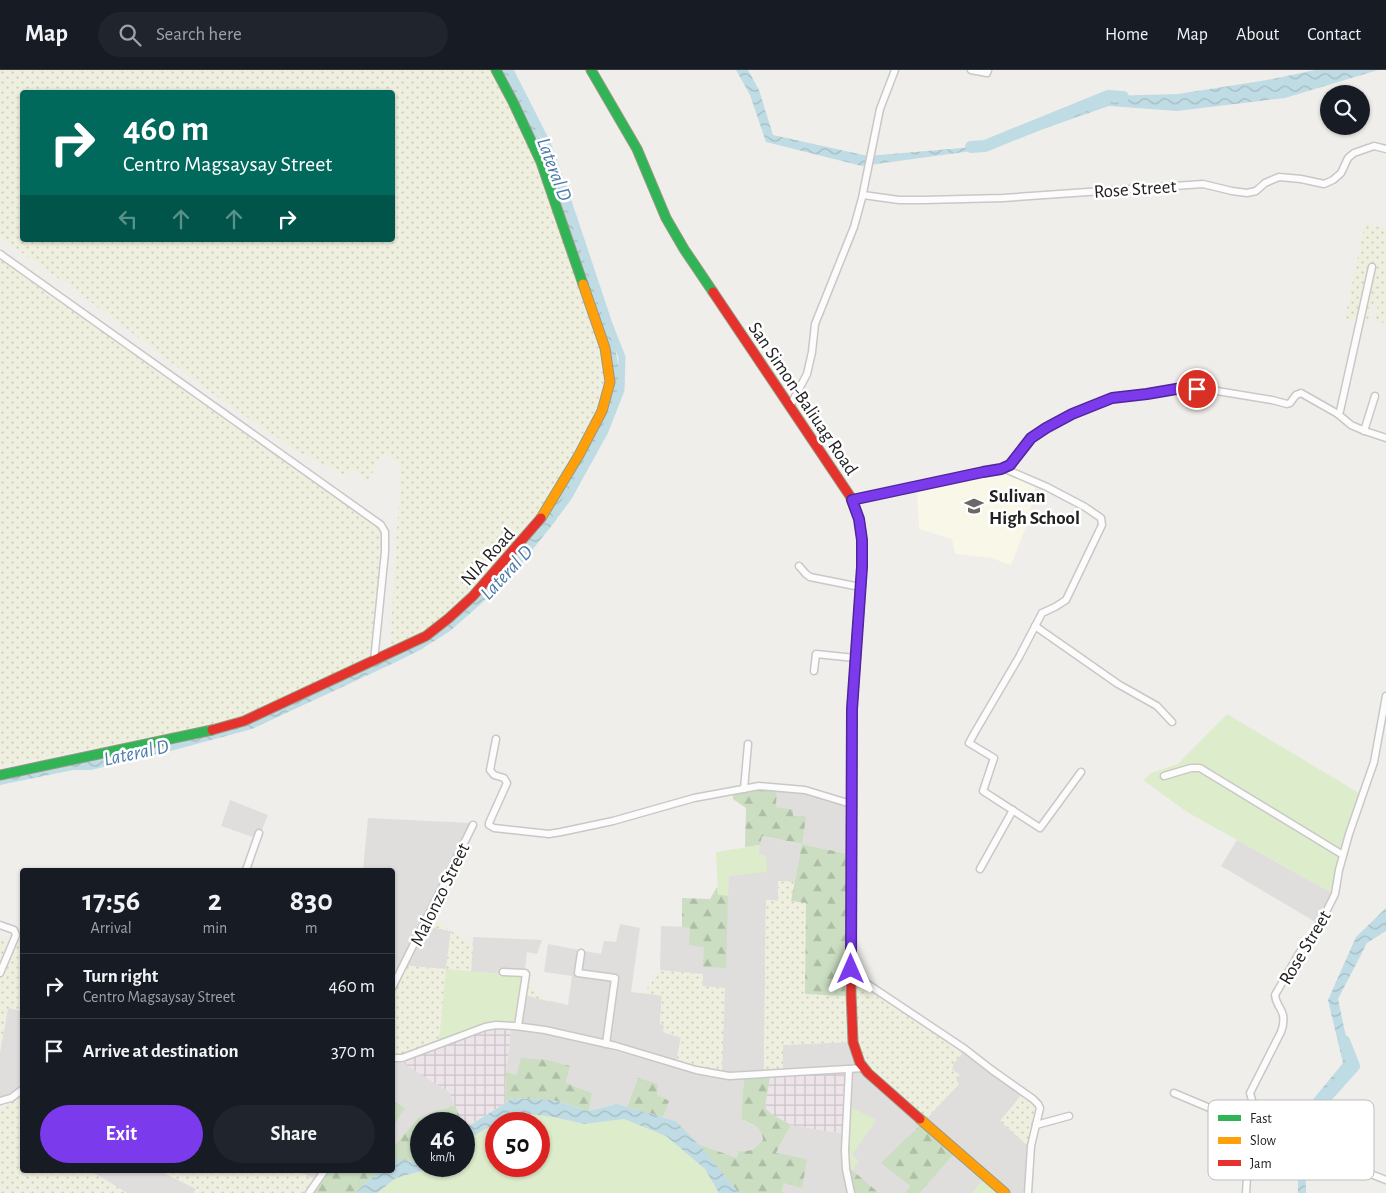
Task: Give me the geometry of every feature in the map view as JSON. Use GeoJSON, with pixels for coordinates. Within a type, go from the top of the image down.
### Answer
{"type":"FeatureCollection","features":[{"type":"Feature","properties":{"kind":"main road","name":"NIA Road"},"geometry":{"type":"LineString","coordinates":[[0,775],[223,728],[244,721],[374,661],[426,636],[473,596],[544,515],[596,425],[608,392],[609,369],[605,348],[547,176],[532,140],[496,70]]}},
{"type":"Feature","properties":{"kind":"main road","name":"San Simon-Baliuag Road"},"geometry":{"type":"LineString","coordinates":[[592,70],[637,148],[666,218],[684,249],[852,500],[859,519],[862,540],[852,709],[851,973],[853,1042],[864,1068],[893,1096],[1005,1193]]}},
{"type":"Feature","properties":{"kind":"street"},"geometry":{"type":"LineString","coordinates":[[790,406],[807,374],[815,324],[849,240],[869,166],[880,109],[895,70]]}},
{"type":"Feature","properties":{"kind":"street"},"geometry":{"type":"LineString","coordinates":[[971,70],[987,73],[988,70]]}},
{"type":"Feature","properties":{"kind":"street","name":"Rose Street"},"geometry":{"type":"LineString","coordinates":[[862,195],[899,200],[993,198],[1203,184],[1248,193],[1256,191],[1264,184],[1279,177],[1324,184],[1333,180],[1341,173],[1348,158],[1354,153],[1374,146],[1386,149]]}},
{"type":"Feature","properties":{"kind":"street"},"geometry":{"type":"LineString","coordinates":[[0,254],[381,525],[385,532],[385,552],[374,661]]}},
{"type":"Feature","properties":{"kind":"street"},"geometry":{"type":"LineString","coordinates":[[1338,414],[1372,267]]}},
{"type":"Feature","properties":{"kind":"street"},"geometry":{"type":"LineString","coordinates":[[852,500],[1002,468],[1010,465],[1031,438],[1072,414],[1112,398],[1182,388],[1211,390],[1287,404],[1296,395],[1301,393],[1338,414],[1352,426],[1386,438]]}},
{"type":"Feature","properties":{"kind":"street"},"geometry":{"type":"LineString","coordinates":[[1364,431],[1376,396]]}},
{"type":"Feature","properties":{"kind":"street"},"geometry":{"type":"LineString","coordinates":[[1002,468],[1086,506],[1097,514],[1102,521],[1066,600],[1042,613],[970,743],[994,758],[982,790],[1040,828],[1081,772]]}},
{"type":"Feature","properties":{"kind":"street"},"geometry":{"type":"LineString","coordinates":[[799,566],[810,577],[860,587]]}},
{"type":"Feature","properties":{"kind":"street"},"geometry":{"type":"LineString","coordinates":[[1035,626],[1118,684],[1157,706],[1172,722]]}},
{"type":"Feature","properties":{"kind":"street"},"geometry":{"type":"LineString","coordinates":[[814,671],[816,654],[855,658]]}},
{"type":"Feature","properties":{"kind":"street","name":"Rose Street"},"geometry":{"type":"LineString","coordinates":[[1252,1100],[1250,1093],[1282,1032],[1283,1014],[1276,1002],[1275,995],[1300,952],[1322,920],[1334,894],[1343,855],[1374,762],[1386,696]]}},
{"type":"Feature","properties":{"kind":"street"},"geometry":{"type":"LineString","coordinates":[[496,739],[490,770],[494,775],[504,778],[507,783],[489,823],[489,826],[494,828],[549,834],[614,821],[694,798],[758,786],[798,789],[852,804]]}},
{"type":"Feature","properties":{"kind":"street"},"geometry":{"type":"LineString","coordinates":[[744,789],[748,744]]}},
{"type":"Feature","properties":{"kind":"street"},"geometry":{"type":"LineString","coordinates":[[1164,776],[1191,768],[1200,768],[1343,855]]}},
{"type":"Feature","properties":{"kind":"street"},"geometry":{"type":"LineString","coordinates":[[980,869],[1013,810]]}},
{"type":"Feature","properties":{"kind":"street","name":"Malonzo Street"},"geometry":{"type":"LineString","coordinates":[[395,982],[473,825]]}},
{"type":"Feature","properties":{"kind":"street"},"geometry":{"type":"LineString","coordinates":[[247,868],[259,833]]}},
{"type":"Feature","properties":{"kind":"street"},"geometry":{"type":"LineString","coordinates":[[0,925],[14,930],[16,935],[0,973]]}},
{"type":"Feature","properties":{"kind":"street"},"geometry":{"type":"LineString","coordinates":[[581,953],[578,972],[615,978],[606,1044]]}},
{"type":"Feature","properties":{"kind":"street"},"geometry":{"type":"LineString","coordinates":[[503,972],[526,974],[518,1026]]}},
{"type":"Feature","properties":{"kind":"street"},"geometry":{"type":"LineString","coordinates":[[851,973],[914,1013],[1038,1104],[1040,1108],[1031,1146],[1028,1193]]}},
{"type":"Feature","properties":{"kind":"street"},"geometry":{"type":"LineString","coordinates":[[395,1058],[402,1058],[496,1025],[545,1030],[606,1044],[696,1070],[729,1076],[864,1068]]}},
{"type":"Feature","properties":{"kind":"street"},"geometry":{"type":"LineString","coordinates":[[849,1069],[845,1150],[846,1169],[851,1193]]}},
{"type":"Feature","properties":{"kind":"street"},"geometry":{"type":"LineString","coordinates":[[0,1101],[11,1098],[20,1091]]}},
{"type":"Feature","properties":{"kind":"street"},"geometry":{"type":"LineString","coordinates":[[1174,1093],[1208,1107]]}},
{"type":"Feature","properties":{"kind":"street"},"geometry":{"type":"LineString","coordinates":[[1036,1125],[1070,1116]]}},
{"type":"Feature","properties":{"kind":"street"},"geometry":{"type":"LineString","coordinates":[[309,1193],[323,1173]]}},
{"type":"Feature","properties":{"kind":"street"},"geometry":{"type":"LineString","coordinates":[[1374,1175],[1386,1180]]}},
{"type":"Feature","properties":{"kind":"street","name":"Rose Street"},"geometry":{"type":"LineString","coordinates":[[1246,1193],[1248,1180]]}},
{"type":"Feature","properties":{"kind":"shaded area","name":"Sulivan High School"},"geometry":{"type":"Polygon","coordinates":[[[1003,470],[1036,484],[1027,524],[1011,565],[991,558],[955,554],[952,539],[919,529],[917,489],[1003,470]]]}},
{"type":"Feature","properties":{"kind":"shaded area"},"geometry":{"type":"Polygon","coordinates":[[[777,789],[804,792],[845,804],[848,854],[802,844],[795,882],[778,881],[778,901],[766,900],[764,1071],[730,1074],[722,1072],[702,986],[703,975],[660,970],[661,926],[690,927],[729,876],[758,855],[761,836],[801,844],[793,816],[793,809],[776,807],[777,789]]]}},
{"type":"Feature","properties":{"kind":"shaded area"},"geometry":{"type":"Polygon","coordinates":[[[230,800],[268,815],[261,832],[256,838],[221,826],[230,800]]]}},
{"type":"Feature","properties":{"kind":"shaded area"},"geometry":{"type":"Polygon","coordinates":[[[368,818],[471,823],[395,980],[395,868],[363,868],[368,818]]]}},
{"type":"Feature","properties":{"kind":"shaded area"},"geometry":{"type":"Polygon","coordinates":[[[1237,840],[1332,893],[1317,923],[1221,866],[1237,840]]]}},
{"type":"Feature","properties":{"kind":"shaded area"},"geometry":{"type":"Polygon","coordinates":[[[620,924],[640,928],[631,992],[662,995],[660,1023],[681,1038],[676,1061],[609,1041],[619,977],[582,972],[585,951],[601,954],[604,941],[616,942],[620,924]]]}},
{"type":"Feature","properties":{"kind":"shaded area"},"geometry":{"type":"Polygon","coordinates":[[[426,926],[451,931],[446,969],[407,966],[426,926]]]}},
{"type":"Feature","properties":{"kind":"shaded area"},"geometry":{"type":"Polygon","coordinates":[[[473,937],[542,940],[537,954],[527,952],[525,971],[501,974],[471,972],[473,937]]]}},
{"type":"Feature","properties":{"kind":"shaded area"},"geometry":{"type":"Polygon","coordinates":[[[548,944],[579,950],[575,974],[611,979],[603,1040],[520,1023],[525,995],[568,1005],[572,976],[544,972],[548,944]]]}},
{"type":"Feature","properties":{"kind":"shaded area"},"geometry":{"type":"Polygon","coordinates":[[[8,1007],[20,1011],[20,1088],[0,1099],[0,1052],[8,1007]]]}},
{"type":"Feature","properties":{"kind":"shaded area"},"geometry":{"type":"Polygon","coordinates":[[[511,1028],[552,1034],[697,1074],[728,1079],[744,1078],[741,1119],[757,1127],[763,1133],[763,1140],[758,1146],[744,1152],[737,1158],[698,1144],[676,1121],[663,1117],[668,1101],[638,1078],[627,1107],[617,1104],[589,1111],[592,1093],[566,1083],[570,1066],[517,1075],[506,1072],[511,1028]]]}},
{"type":"Feature","properties":{"kind":"shaded area"},"geometry":{"type":"Polygon","coordinates":[[[511,1028],[505,1103],[491,1112],[485,1112],[485,1116],[475,1122],[475,1112],[458,1112],[449,1092],[403,1063],[426,1052],[485,1030],[511,1028]]]}},
{"type":"Feature","properties":{"kind":"shaded area"},"geometry":{"type":"Polygon","coordinates":[[[848,1042],[856,1064],[825,1068],[783,1069],[783,1045],[848,1042]]]}},
{"type":"Feature","properties":{"kind":"shaded area"},"geometry":{"type":"Polygon","coordinates":[[[964,1051],[1022,1094],[1028,1146],[1026,1193],[1011,1193],[926,1119],[959,1084],[951,1069],[964,1051]]]}},
{"type":"Feature","properties":{"kind":"shaded area"},"geometry":{"type":"Polygon","coordinates":[[[395,1062],[403,1063],[449,1092],[455,1105],[435,1112],[410,1112],[410,1127],[396,1144],[395,1124],[405,1108],[395,1101],[395,1062]]]}},
{"type":"Feature","properties":{"kind":"shaded area"},"geometry":{"type":"Polygon","coordinates":[[[847,1073],[844,1134],[791,1125],[765,1108],[770,1077],[847,1073]]]}},
{"type":"Feature","properties":{"kind":"shaded area"},"geometry":{"type":"Polygon","coordinates":[[[850,1073],[862,1073],[920,1125],[882,1163],[910,1186],[905,1193],[879,1193],[852,1170],[859,1161],[852,1155],[849,1106],[850,1073]]]}},
{"type":"Feature","properties":{"kind":"shaded area"},"geometry":{"type":"Polygon","coordinates":[[[791,1125],[844,1134],[849,1193],[785,1193],[782,1191],[784,1183],[807,1159],[776,1154],[791,1125]]]}},
{"type":"Feature","properties":{"kind":"shaded area"},"geometry":{"type":"Polygon","coordinates":[[[954,1154],[983,1180],[972,1193],[920,1193],[954,1154]]]}},
{"type":"Feature","properties":{"kind":"shaded area"},"geometry":{"type":"Polygon","coordinates":[[[94,1173],[164,1173],[196,1189],[194,1193],[127,1193],[94,1173]]]}},
{"type":"Feature","properties":{"kind":"shaded area"},"geometry":{"type":"Polygon","coordinates":[[[302,1173],[320,1173],[315,1180],[302,1173]]]}},
{"type":"Feature","properties":{"kind":"green space"},"geometry":{"type":"Polygon","coordinates":[[[0,70],[495,70],[536,152],[603,341],[607,399],[545,512],[456,608],[428,628],[390,647],[401,464],[384,454],[368,480],[352,470],[348,477],[299,452],[224,402],[79,293],[0,237],[0,70]]]}},
{"type":"Feature","properties":{"kind":"green space"},"geometry":{"type":"Polygon","coordinates":[[[1365,223],[1386,229],[1386,323],[1374,321],[1378,304],[1372,304],[1367,324],[1345,318],[1365,223]]]}},
{"type":"Feature","properties":{"kind":"green space"},"geometry":{"type":"Polygon","coordinates":[[[0,254],[381,522],[385,543],[374,652],[321,684],[236,720],[0,766],[0,254]]]}},
{"type":"Feature","properties":{"kind":"green space"},"geometry":{"type":"Polygon","coordinates":[[[1227,714],[1359,793],[1346,832],[1342,851],[1202,766],[1191,770],[1200,771],[1340,857],[1332,893],[1187,812],[1143,780],[1151,773],[1178,764],[1227,714]]]}},
{"type":"Feature","properties":{"kind":"green space"},"geometry":{"type":"Polygon","coordinates":[[[759,788],[777,789],[776,807],[793,809],[793,816],[806,816],[802,844],[762,836],[760,845],[745,847],[746,808],[733,799],[733,793],[759,788]]]}},
{"type":"Feature","properties":{"kind":"green space"},"geometry":{"type":"Polygon","coordinates":[[[802,844],[848,854],[845,996],[805,994],[806,903],[791,901],[802,844]]]}},
{"type":"Feature","properties":{"kind":"green space"},"geometry":{"type":"Polygon","coordinates":[[[760,845],[758,854],[766,855],[767,872],[729,876],[728,896],[718,895],[716,852],[760,845]]]}},
{"type":"Feature","properties":{"kind":"green space"},"geometry":{"type":"Polygon","coordinates":[[[778,881],[795,882],[791,901],[806,903],[805,994],[845,996],[848,1042],[783,1045],[783,1069],[764,1071],[766,900],[778,901],[778,881]]]}},
{"type":"Feature","properties":{"kind":"green space"},"geometry":{"type":"Polygon","coordinates":[[[717,887],[718,895],[728,896],[726,968],[703,967],[704,947],[689,945],[690,928],[682,927],[682,898],[710,899],[717,887]]]}},
{"type":"Feature","properties":{"kind":"green space"},"geometry":{"type":"Polygon","coordinates":[[[431,917],[473,946],[471,972],[446,970],[439,1041],[395,1055],[395,988],[407,966],[446,969],[451,931],[426,926],[431,917]]]}},
{"type":"Feature","properties":{"kind":"green space"},"geometry":{"type":"Polygon","coordinates":[[[20,939],[20,1011],[8,1008],[0,1052],[0,940],[20,939]]]}},
{"type":"Feature","properties":{"kind":"green space"},"geometry":{"type":"Polygon","coordinates":[[[446,969],[525,976],[515,1023],[487,1024],[439,1041],[446,969]]]}},
{"type":"Feature","properties":{"kind":"green space"},"geometry":{"type":"Polygon","coordinates":[[[660,970],[703,974],[702,986],[725,988],[722,1072],[676,1061],[681,1038],[663,1032],[664,1025],[660,1024],[662,996],[644,993],[660,970]]]}},
{"type":"Feature","properties":{"kind":"green space"},"geometry":{"type":"Polygon","coordinates":[[[856,980],[964,1051],[954,1063],[952,1069],[960,1075],[956,1080],[959,1084],[926,1119],[868,1067],[863,1058],[857,1037],[856,980]]]}},
{"type":"Feature","properties":{"kind":"green space"},"geometry":{"type":"Polygon","coordinates":[[[527,985],[551,1002],[525,995],[527,985]]]}},
{"type":"Feature","properties":{"kind":"green space"},"geometry":{"type":"Polygon","coordinates":[[[521,1058],[548,1060],[570,1066],[566,1083],[592,1093],[589,1111],[553,1100],[513,1098],[505,1103],[506,1072],[517,1075],[521,1058]]]}},
{"type":"Feature","properties":{"kind":"green space"},"geometry":{"type":"Polygon","coordinates":[[[770,1077],[765,1108],[791,1125],[776,1153],[807,1159],[802,1188],[784,1183],[782,1191],[785,1193],[739,1193],[698,1144],[737,1158],[739,1151],[749,1150],[758,1145],[763,1140],[761,1132],[756,1126],[741,1119],[744,1078],[770,1077]]]}},
{"type":"Feature","properties":{"kind":"green space"},"geometry":{"type":"Polygon","coordinates":[[[638,1078],[658,1084],[657,1094],[669,1101],[663,1117],[627,1107],[638,1078]]]}},
{"type":"Feature","properties":{"kind":"green space"},"geometry":{"type":"Polygon","coordinates":[[[1022,1094],[1036,1105],[1037,1108],[1028,1146],[1000,1121],[1022,1094]]]}},
{"type":"Feature","properties":{"kind":"green space"},"geometry":{"type":"Polygon","coordinates":[[[20,1096],[20,1173],[94,1173],[127,1193],[0,1193],[0,1109],[20,1096]]]}},
{"type":"Feature","properties":{"kind":"green space"},"geometry":{"type":"Polygon","coordinates":[[[395,1101],[405,1108],[395,1124],[395,1101]]]}},
{"type":"Feature","properties":{"kind":"green space"},"geometry":{"type":"Polygon","coordinates":[[[455,1105],[458,1112],[435,1112],[455,1105]]]}},
{"type":"Feature","properties":{"kind":"green space"},"geometry":{"type":"Polygon","coordinates":[[[849,1106],[876,1120],[852,1155],[859,1161],[852,1170],[848,1163],[849,1106]]]}},
{"type":"Feature","properties":{"kind":"green space"},"geometry":{"type":"Polygon","coordinates":[[[550,1117],[584,1124],[624,1119],[666,1136],[705,1169],[719,1193],[377,1193],[396,1178],[410,1174],[410,1177],[475,1177],[475,1135],[485,1129],[485,1177],[550,1177],[550,1117]]]}},
{"type":"Feature","properties":{"kind":"green space"},"geometry":{"type":"Polygon","coordinates":[[[920,1125],[954,1154],[920,1193],[905,1193],[910,1186],[881,1163],[920,1125]]]}},
{"type":"Feature","properties":{"kind":"green space"},"geometry":{"type":"Polygon","coordinates":[[[410,1127],[410,1162],[395,1159],[396,1144],[410,1127]]]}},
{"type":"Feature","properties":{"kind":"green space"},"geometry":{"type":"Polygon","coordinates":[[[849,1167],[852,1170],[879,1193],[853,1193],[849,1167]]]}},
{"type":"Feature","properties":{"kind":"green space"},"geometry":{"type":"Polygon","coordinates":[[[164,1173],[302,1173],[315,1180],[305,1193],[194,1193],[196,1188],[164,1173]]]}},
{"type":"Feature","properties":{"kind":"green space"},"geometry":{"type":"Polygon","coordinates":[[[327,1173],[377,1173],[355,1193],[313,1193],[327,1173]]]}},
{"type":"Feature","properties":{"kind":"green space"},"geometry":{"type":"Polygon","coordinates":[[[983,1180],[999,1193],[972,1193],[983,1180]]]}},
{"type":"Feature","properties":{"kind":"water","name":"Lateral D"},"geometry":{"type":"Polygon","coordinates":[[[498,70],[507,70],[530,115],[561,187],[614,341],[618,364],[618,388],[614,404],[604,428],[558,513],[557,519],[525,559],[483,602],[450,631],[420,650],[396,662],[252,729],[91,770],[73,770],[0,785],[0,777],[229,728],[428,637],[545,516],[612,383],[551,180],[498,70]]]}},
{"type":"Feature","properties":{"kind":"water"},"geometry":{"type":"Polygon","coordinates":[[[736,70],[748,70],[759,90],[773,135],[868,156],[985,146],[1108,96],[1178,94],[1267,80],[1315,70],[1378,70],[1328,85],[1320,85],[1320,87],[1285,98],[1177,111],[1109,106],[986,149],[862,166],[766,142],[750,95],[736,70]]]}},
{"type":"Feature","properties":{"kind":"water"},"geometry":{"type":"Polygon","coordinates":[[[1386,908],[1386,931],[1367,943],[1338,999],[1352,1065],[1324,1100],[1313,1100],[1343,1063],[1328,1000],[1356,937],[1386,908]]]}},
{"type":"Feature","properties":{"kind":"water"},"geometry":{"type":"Polygon","coordinates":[[[513,1098],[553,1100],[589,1111],[617,1104],[676,1121],[703,1149],[739,1193],[719,1193],[705,1169],[666,1136],[624,1119],[584,1124],[550,1117],[550,1112],[491,1112],[513,1098]]]}},
{"type":"Feature","properties":{"kind":"water"},"geometry":{"type":"Polygon","coordinates":[[[485,1116],[485,1129],[475,1135],[475,1122],[485,1116]]]}},
{"type":"Feature","properties":{"kind":"water"},"geometry":{"type":"Polygon","coordinates":[[[395,1158],[410,1162],[410,1174],[396,1178],[377,1193],[355,1193],[377,1173],[395,1173],[395,1158]]]}},
{"type":"Feature","properties":{"kind":"water"},"geometry":{"type":"Polygon","coordinates":[[[1298,1180],[1306,1180],[1306,1193],[1298,1193],[1298,1180]]]}},
{"type":"Feature","properties":{"kind":"waterway","name":"Lateral D"},"geometry":{"type":"LineString","coordinates":[[510,70],[547,143],[622,357],[621,390],[605,431],[568,498],[556,514]]}},
{"type":"Feature","properties":{"kind":"waterway"},"geometry":{"type":"LineString","coordinates":[[971,147],[985,146],[1108,96],[1123,97]]}},
{"type":"Feature","properties":{"kind":"waterway"},"geometry":{"type":"LineString","coordinates":[[1324,1100],[1354,1066],[1344,1041]]}},
{"type":"Feature","properties":{"kind":"traffic: fast"},"geometry":{"type":"LineString","coordinates":[[496,70],[541,162],[583,284]]}},
{"type":"Feature","properties":{"kind":"traffic: fast"},"geometry":{"type":"LineString","coordinates":[[591,70],[637,149],[666,218],[713,292]]}},
{"type":"Feature","properties":{"kind":"traffic: fast"},"geometry":{"type":"LineString","coordinates":[[0,775],[212,730]]}},
{"type":"Feature","properties":{"kind":"traffic: slow"},"geometry":{"type":"LineString","coordinates":[[541,518],[579,455],[602,411],[610,382],[605,348],[583,284]]}},
{"type":"Feature","properties":{"kind":"traffic: slow"},"geometry":{"type":"LineString","coordinates":[[852,764],[852,709],[862,567],[862,540],[859,519],[854,505]]}},
{"type":"Feature","properties":{"kind":"traffic: slow"},"geometry":{"type":"LineString","coordinates":[[920,1119],[1005,1193]]}},
{"type":"Feature","properties":{"kind":"traffic: jam"},"geometry":{"type":"LineString","coordinates":[[713,292],[850,496],[854,505]]}},
{"type":"Feature","properties":{"kind":"traffic: jam"},"geometry":{"type":"LineString","coordinates":[[212,730],[244,721],[426,636],[473,596],[541,518]]}},
{"type":"Feature","properties":{"kind":"traffic: jam"},"geometry":{"type":"LineString","coordinates":[[852,764],[851,993],[853,1042],[860,1063],[868,1073],[920,1119]]}},
{"type":"Feature","properties":{"kind":"place","name":"Sulivan High School"},"geometry":{"type":"Point","coordinates":[974,506]}},
{"type":"Feature","properties":{"kind":"route"},"geometry":{"type":"LineString","coordinates":[[851,969],[852,709],[862,567],[862,540],[859,519],[852,500],[1001,469],[1010,465],[1031,438],[1046,428],[1072,414],[1112,398],[1182,388],[1197,389]]}}]}
